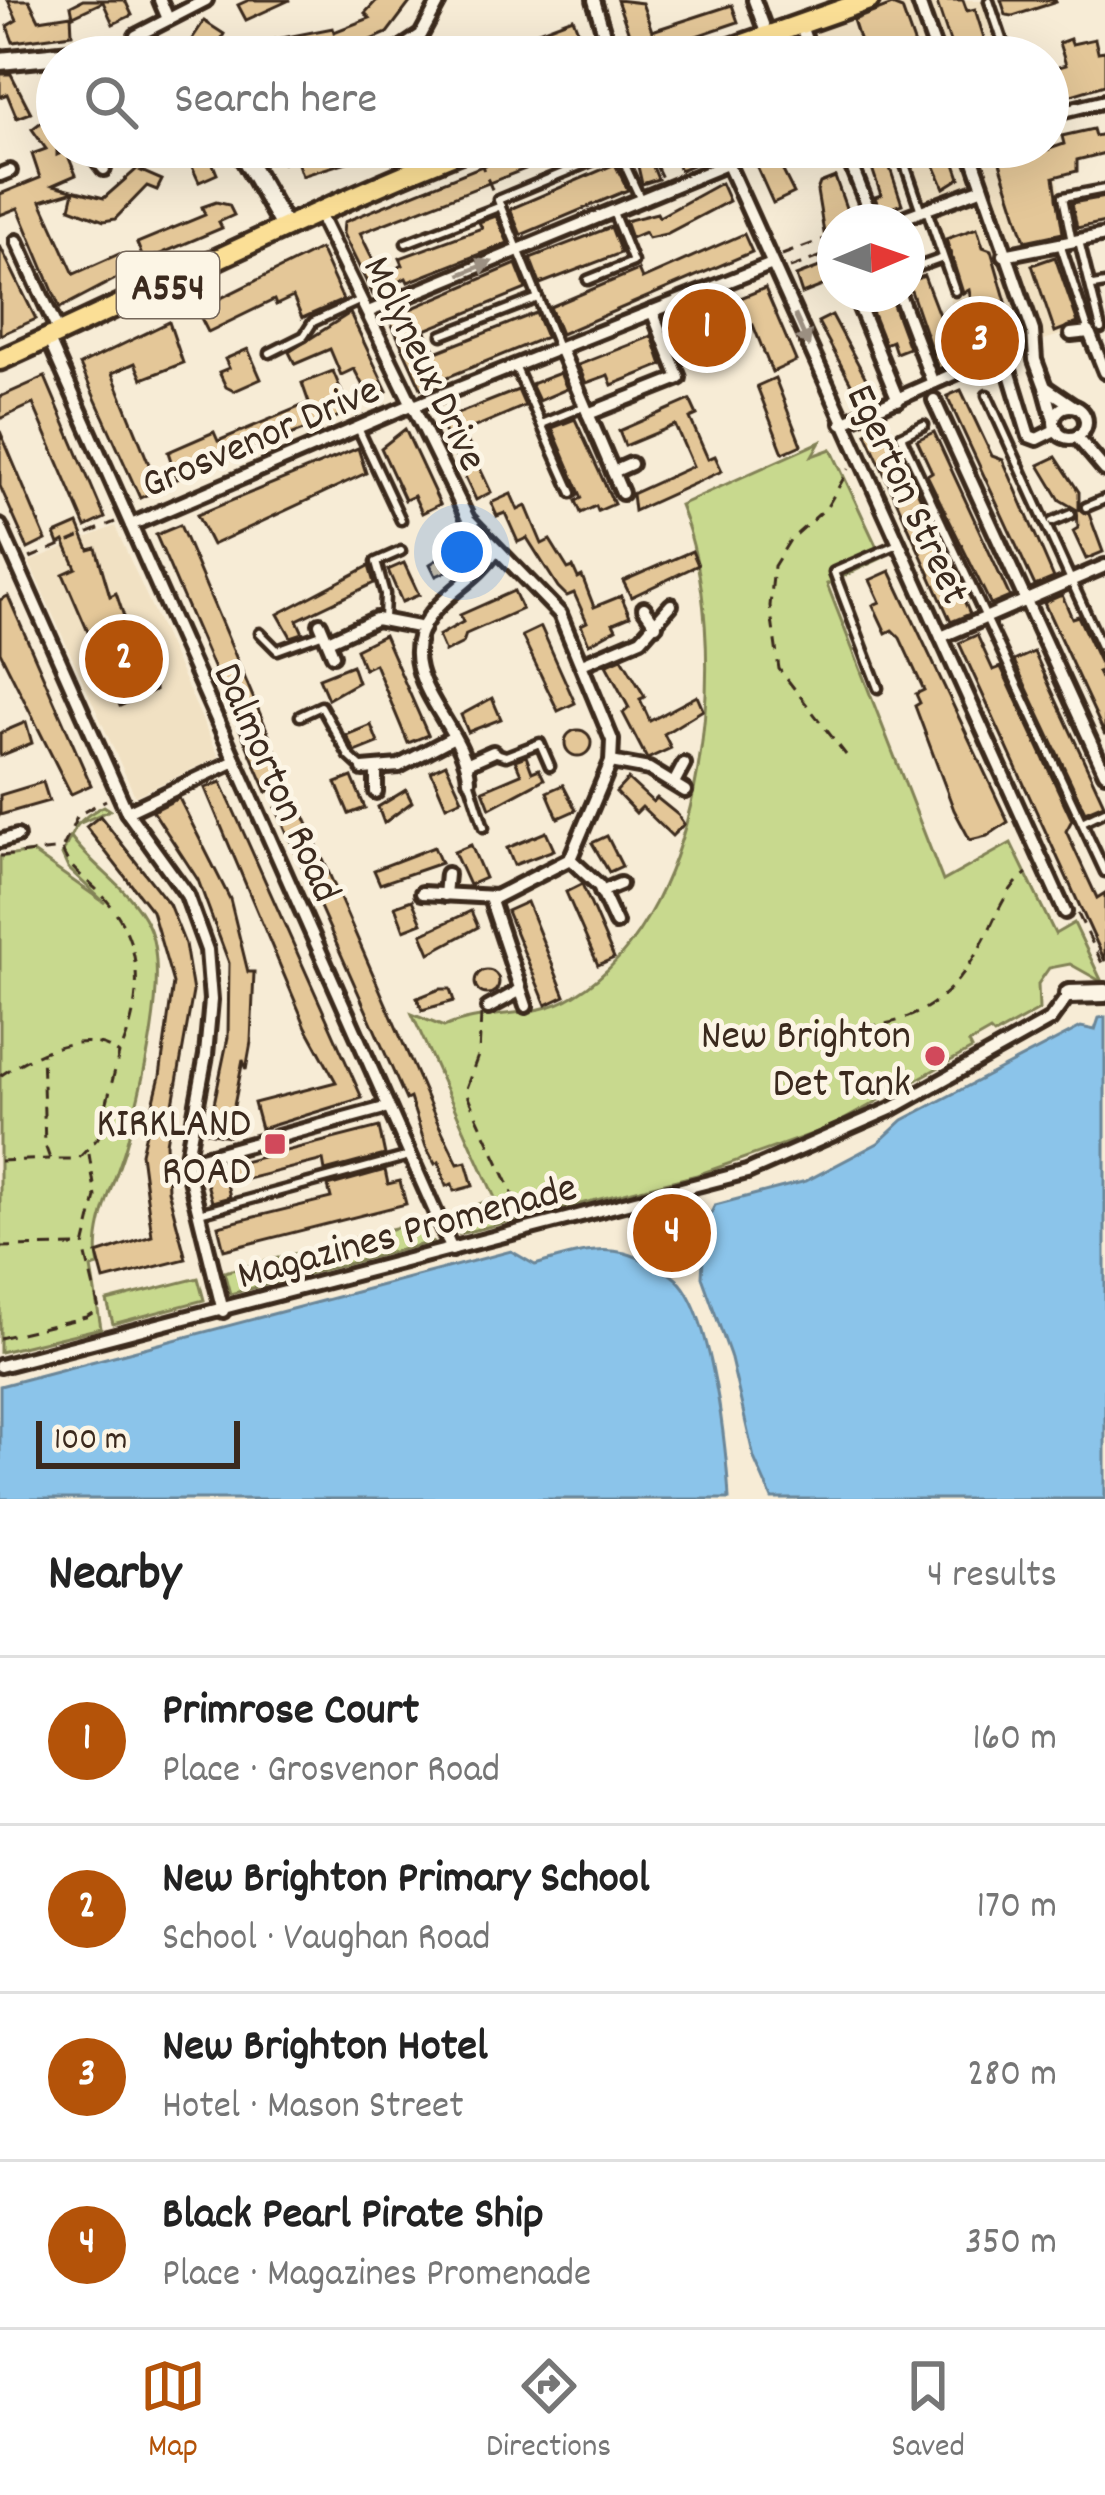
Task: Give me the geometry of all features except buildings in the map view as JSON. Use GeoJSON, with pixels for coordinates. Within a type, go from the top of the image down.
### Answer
{"type":"FeatureCollection","features":[{"type":"Feature","properties":{"kind":"main road"},"geometry":{"type":"LineString","coordinates":[[767,35],[869,0]]}},
{"type":"Feature","properties":{"kind":"main road"},"geometry":{"type":"LineString","coordinates":[[0,62],[36,59]]}},
{"type":"Feature","properties":{"kind":"main road"},"geometry":{"type":"LineString","coordinates":[[250,168],[285,228]]}},
{"type":"Feature","properties":{"kind":"main road","name":"A554"},"geometry":{"type":"LineString","coordinates":[[0,360],[285,228],[316,209],[420,168]]}},
{"type":"Feature","properties":{"kind":"main road"},"geometry":{"type":"LineString","coordinates":[[1069,994],[1105,994]]}},
{"type":"Feature","properties":{"kind":"street"},"geometry":{"type":"LineString","coordinates":[[160,0],[168,20]]}},
{"type":"Feature","properties":{"kind":"street"},"geometry":{"type":"LineString","coordinates":[[136,36],[206,0]]}},
{"type":"Feature","properties":{"kind":"street"},"geometry":{"type":"LineString","coordinates":[[418,36],[440,0]]}},
{"type":"Feature","properties":{"kind":"street"},"geometry":{"type":"LineString","coordinates":[[594,0],[605,36]]}},
{"type":"Feature","properties":{"kind":"street"},"geometry":{"type":"LineString","coordinates":[[754,0],[767,35]]}},
{"type":"Feature","properties":{"kind":"street"},"geometry":{"type":"LineString","coordinates":[[918,0],[931,36]]}},
{"type":"Feature","properties":{"kind":"street"},"geometry":{"type":"LineString","coordinates":[[800,23],[805,36]]}},
{"type":"Feature","properties":{"kind":"street"},"geometry":{"type":"LineString","coordinates":[[1069,110],[1105,101]]}},
{"type":"Feature","properties":{"kind":"street"},"geometry":{"type":"LineString","coordinates":[[368,312],[718,168]]}},
{"type":"Feature","properties":{"kind":"street","name":"Egerton Street"},"geometry":{"type":"LineString","coordinates":[[730,168],[1065,912]]}},
{"type":"Feature","properties":{"kind":"street"},"geometry":{"type":"LineString","coordinates":[[852,168],[867,204]]}},
{"type":"Feature","properties":{"kind":"street"},"geometry":{"type":"LineString","coordinates":[[976,168],[1034,331],[1035,360],[1056,425],[1066,437],[1077,437],[1105,470]]}},
{"type":"Feature","properties":{"kind":"street"},"geometry":{"type":"LineString","coordinates":[[925,210],[983,188]]}},
{"type":"Feature","properties":{"kind":"street","name":"Molyneux Drive"},"geometry":{"type":"LineString","coordinates":[[316,209],[468,519],[560,614],[610,729],[611,762]]}},
{"type":"Feature","properties":{"kind":"street"},"geometry":{"type":"LineString","coordinates":[[1004,255],[1105,236]]}},
{"type":"Feature","properties":{"kind":"street","name":"Dalmorton Road"},"geometry":{"type":"LineString","coordinates":[[17,241],[129,521],[452,1250]]}},
{"type":"Feature","properties":{"kind":"street","name":"Grosvenor Drive"},"geometry":{"type":"LineString","coordinates":[[129,521],[772,264]]}},
{"type":"Feature","properties":{"kind":"street"},"geometry":{"type":"LineString","coordinates":[[587,411],[679,378],[652,311]]}},
{"type":"Feature","properties":{"kind":"street"},"geometry":{"type":"LineString","coordinates":[[862,312],[898,400]]}},
{"type":"Feature","properties":{"kind":"street"},"geometry":{"type":"LineString","coordinates":[[906,312],[932,381]]}},
{"type":"Feature","properties":{"kind":"street"},"geometry":{"type":"LineString","coordinates":[[1071,334],[1098,330],[1105,371]]}},
{"type":"Feature","properties":{"kind":"street"},"geometry":{"type":"LineString","coordinates":[[559,348],[622,493]]}},
{"type":"Feature","properties":{"kind":"street"},"geometry":{"type":"LineString","coordinates":[[842,423],[990,358],[1011,376],[1029,436],[1037,439],[1056,425],[1059,411],[1073,406]]}},
{"type":"Feature","properties":{"kind":"street"},"geometry":{"type":"LineString","coordinates":[[1046,387],[1086,419],[1101,422]]}},
{"type":"Feature","properties":{"kind":"street"},"geometry":{"type":"LineString","coordinates":[[934,400],[1105,773]]}},
{"type":"Feature","properties":{"kind":"street"},"geometry":{"type":"LineString","coordinates":[[925,425],[941,417]]}},
{"type":"Feature","properties":{"kind":"street"},"geometry":{"type":"LineString","coordinates":[[1077,437],[1086,419]]}},
{"type":"Feature","properties":{"kind":"street"},"geometry":{"type":"LineString","coordinates":[[613,472],[631,464]]}},
{"type":"Feature","properties":{"kind":"street"},"geometry":{"type":"LineString","coordinates":[[0,526],[128,812],[187,896],[207,950],[207,1036],[186,1162],[223,1311]]}},
{"type":"Feature","properties":{"kind":"street"},"geometry":{"type":"LineString","coordinates":[[469,780],[468,763],[417,665],[423,628],[495,551]]}},
{"type":"Feature","properties":{"kind":"street"},"geometry":{"type":"LineString","coordinates":[[941,638],[1105,566]]}},
{"type":"Feature","properties":{"kind":"street"},"geometry":{"type":"LineString","coordinates":[[582,664],[641,638],[671,605]]}},
{"type":"Feature","properties":{"kind":"street"},"geometry":{"type":"LineString","coordinates":[[644,608],[656,625]]}},
{"type":"Feature","properties":{"kind":"street"},"geometry":{"type":"LineString","coordinates":[[333,655],[324,633],[384,619],[423,628]]}},
{"type":"Feature","properties":{"kind":"street"},"geometry":{"type":"LineString","coordinates":[[376,792],[370,769],[399,766],[452,738]]}},
{"type":"Feature","properties":{"kind":"street"},"geometry":{"type":"LineString","coordinates":[[468,763],[493,752]]}},
{"type":"Feature","properties":{"kind":"street"},"geometry":{"type":"LineString","coordinates":[[128,812],[235,761]]}},
{"type":"Feature","properties":{"kind":"street"},"geometry":{"type":"LineString","coordinates":[[422,893],[490,898],[545,876],[570,859],[611,762],[650,769],[685,791]]}},
{"type":"Feature","properties":{"kind":"street"},"geometry":{"type":"LineString","coordinates":[[675,781],[684,764]]}},
{"type":"Feature","properties":{"kind":"street"},"geometry":{"type":"LineString","coordinates":[[0,841],[16,836]]}},
{"type":"Feature","properties":{"kind":"street"},"geometry":{"type":"LineString","coordinates":[[570,859],[602,892],[616,922]]}},
{"type":"Feature","properties":{"kind":"street"},"geometry":{"type":"LineString","coordinates":[[1027,873],[1044,866]]}},
{"type":"Feature","properties":{"kind":"street"},"geometry":{"type":"LineString","coordinates":[[445,895],[447,874]]}},
{"type":"Feature","properties":{"kind":"street"},"geometry":{"type":"LineString","coordinates":[[602,892],[620,884]]}},
{"type":"Feature","properties":{"kind":"street"},"geometry":{"type":"LineString","coordinates":[[490,898],[526,1006]]}},
{"type":"Feature","properties":{"kind":"street"},"geometry":{"type":"LineString","coordinates":[[488,1008],[519,991]]}},
{"type":"Feature","properties":{"kind":"street","name":"Magazines Promenade"},"geometry":{"type":"LineString","coordinates":[[0,1366],[713,1182],[826,1140],[1050,1020],[1069,994]]}},
{"type":"Feature","properties":{"kind":"street"},"geometry":{"type":"LineString","coordinates":[[186,1162],[388,1107]]}},
{"type":"Feature","properties":{"kind":"lane"},"geometry":{"type":"LineString","coordinates":[[989,1],[1001,36]]}},
{"type":"Feature","properties":{"kind":"lane"},"geometry":{"type":"LineString","coordinates":[[406,243],[578,168]]}},
{"type":"Feature","properties":{"kind":"lane"},"geometry":{"type":"LineString","coordinates":[[626,168],[641,200]]}},
{"type":"Feature","properties":{"kind":"lane"},"geometry":{"type":"LineString","coordinates":[[907,168],[922,204]]}},
{"type":"Feature","properties":{"kind":"lane"},"geometry":{"type":"LineString","coordinates":[[1098,330],[1070,242],[1063,197],[1105,188]]}},
{"type":"Feature","properties":{"kind":"lane"},"geometry":{"type":"LineString","coordinates":[[500,203],[559,348]]}},
{"type":"Feature","properties":{"kind":"lane"},"geometry":{"type":"LineString","coordinates":[[588,280],[633,262],[613,212]]}},
{"type":"Feature","properties":{"kind":"lane"},"geometry":{"type":"LineString","coordinates":[[925,213],[956,291]]}},
{"type":"Feature","properties":{"kind":"lane"},"geometry":{"type":"LineString","coordinates":[[1070,242],[1088,287],[1105,284]]}},
{"type":"Feature","properties":{"kind":"lane"},"geometry":{"type":"LineString","coordinates":[[925,265],[943,258]]}},
{"type":"Feature","properties":{"kind":"lane"},"geometry":{"type":"LineString","coordinates":[[1093,286],[1098,330]]}},
{"type":"Feature","properties":{"kind":"lane"},"geometry":{"type":"LineString","coordinates":[[442,335],[538,298]]}},
{"type":"Feature","properties":{"kind":"lane"},"geometry":{"type":"LineString","coordinates":[[270,353],[304,336],[313,322],[362,299]]}},
{"type":"Feature","properties":{"kind":"lane"},"geometry":{"type":"LineString","coordinates":[[515,365],[538,426],[587,411]]}},
{"type":"Feature","properties":{"kind":"lane"},"geometry":{"type":"LineString","coordinates":[[987,395],[1105,656]]}},
{"type":"Feature","properties":{"kind":"lane"},"geometry":{"type":"LineString","coordinates":[[542,424],[572,493]]}},
{"type":"Feature","properties":{"kind":"lane"},"geometry":{"type":"LineString","coordinates":[[925,425],[901,436],[1105,872]]}},
{"type":"Feature","properties":{"kind":"lane"},"geometry":{"type":"LineString","coordinates":[[358,428],[401,520]]}},
{"type":"Feature","properties":{"kind":"lane"},"geometry":{"type":"LineString","coordinates":[[1086,507],[1105,499]]}},
{"type":"Feature","properties":{"kind":"lane"},"geometry":{"type":"LineString","coordinates":[[1052,522],[1071,514]]}},
{"type":"Feature","properties":{"kind":"lane"},"geometry":{"type":"LineString","coordinates":[[878,688],[834,572],[898,544]]}},
{"type":"Feature","properties":{"kind":"lane"},"geometry":{"type":"LineString","coordinates":[[384,619],[385,595],[376,562],[401,551]]}},
{"type":"Feature","properties":{"kind":"lane"},"geometry":{"type":"LineString","coordinates":[[260,633],[277,650],[324,633]]}},
{"type":"Feature","properties":{"kind":"lane"},"geometry":{"type":"LineString","coordinates":[[300,716],[321,706],[349,756],[370,769]]}},
{"type":"Feature","properties":{"kind":"lane"},"geometry":{"type":"LineString","coordinates":[[493,752],[506,756],[540,743],[550,766]]}},
{"type":"Feature","properties":{"kind":"lane"},"geometry":{"type":"LineString","coordinates":[[469,780],[484,827]]}},
{"type":"Feature","properties":{"kind":"lane"},"geometry":{"type":"LineString","coordinates":[[1082,822],[1105,811]]}},
{"type":"Feature","properties":{"kind":"lane"},"geometry":{"type":"LineString","coordinates":[[197,1213],[410,1156]]}},
{"type":"Feature","properties":{"kind":"path"},"geometry":{"type":"LineString","coordinates":[[483,168],[500,203]]}},
{"type":"Feature","properties":{"kind":"path"},"geometry":{"type":"LineString","coordinates":[[657,168],[667,189]]}},
{"type":"Feature","properties":{"kind":"path"},"geometry":{"type":"LineString","coordinates":[[772,264],[817,243]]}},
{"type":"Feature","properties":{"kind":"path"},"geometry":{"type":"LineString","coordinates":[[772,264],[788,269],[817,258]]}},
{"type":"Feature","properties":{"kind":"path"},"geometry":{"type":"LineString","coordinates":[[846,755],[779,669],[770,606],[774,566],[790,540],[827,507],[858,458]]}},
{"type":"Feature","properties":{"kind":"path"},"geometry":{"type":"LineString","coordinates":[[17,564],[129,521]]}},
{"type":"Feature","properties":{"kind":"path"},"geometry":{"type":"LineString","coordinates":[[0,1161],[78,1159],[88,1152],[104,1120],[137,988],[132,938],[112,905],[68,864],[62,849],[78,815],[120,794]]}},
{"type":"Feature","properties":{"kind":"path"},"geometry":{"type":"LineString","coordinates":[[0,856],[62,849]]}},
{"type":"Feature","properties":{"kind":"path"},"geometry":{"type":"LineString","coordinates":[[823,1026],[871,1030],[920,1013],[951,992],[1009,888],[1027,873]]}},
{"type":"Feature","properties":{"kind":"path"},"geometry":{"type":"LineString","coordinates":[[1065,912],[1077,912],[1105,969]]}},
{"type":"Feature","properties":{"kind":"path"},"geometry":{"type":"LineString","coordinates":[[488,1008],[478,1018],[479,1053],[465,1091],[511,1190],[521,1231]]}},
{"type":"Feature","properties":{"kind":"path"},"geometry":{"type":"LineString","coordinates":[[0,1076],[42,1052],[93,1041],[106,1043],[119,1054]]}},
{"type":"Feature","properties":{"kind":"path"},"geometry":{"type":"LineString","coordinates":[[42,1052],[50,1159]]}},
{"type":"Feature","properties":{"kind":"path"},"geometry":{"type":"LineString","coordinates":[[0,1338],[86,1317],[99,1309],[84,1246],[96,1197],[88,1152]]}},
{"type":"Feature","properties":{"kind":"path"},"geometry":{"type":"LineString","coordinates":[[0,1247],[84,1246]]}},
{"type":"Feature","properties":{"kind":"shaded area"},"geometry":{"type":"Polygon","coordinates":[[[841,0],[995,0],[1007,36],[813,36],[848,18],[841,0]]]}},
{"type":"Feature","properties":{"kind":"shaded area"},"geometry":{"type":"Polygon","coordinates":[[[906,168],[1056,168],[1069,238],[1062,240],[1092,325],[935,374],[922,341],[960,329],[925,225],[925,204],[918,204],[906,168]]]}},
{"type":"Feature","properties":{"kind":"shaded area"},"geometry":{"type":"Polygon","coordinates":[[[115,526],[219,757],[135,796],[29,562],[115,526]]]}},
{"type":"Feature","properties":{"kind":"green space"},"geometry":{"type":"Polygon","coordinates":[[[820,442],[812,456],[831,449],[882,558],[827,584],[943,881],[1011,843],[1055,934],[1074,923],[1102,982],[1070,964],[1049,968],[1038,984],[1039,1010],[994,1035],[990,1031],[969,1043],[972,1049],[829,1128],[697,1175],[459,1234],[451,1215],[495,1198],[412,1014],[444,1027],[543,1008],[575,995],[620,956],[656,903],[681,839],[698,769],[706,697],[705,626],[696,561],[680,505],[820,442]]]}},
{"type":"Feature","properties":{"kind":"green space"},"geometry":{"type":"Polygon","coordinates":[[[104,806],[110,810],[79,824],[104,806]]]}},
{"type":"Feature","properties":{"kind":"green space"},"geometry":{"type":"Polygon","coordinates":[[[71,837],[140,912],[154,946],[155,1001],[127,1142],[101,1220],[99,1266],[91,1268],[101,1328],[0,1352],[0,857],[32,852],[105,903],[68,868],[62,855],[71,837]]]}},
{"type":"Feature","properties":{"kind":"green space"},"geometry":{"type":"Polygon","coordinates":[[[422,1221],[432,1242],[230,1294],[224,1272],[422,1221]]]}},
{"type":"Feature","properties":{"kind":"green space"},"geometry":{"type":"Polygon","coordinates":[[[198,1278],[204,1300],[113,1324],[107,1301],[198,1278]]]}},
{"type":"Feature","properties":{"kind":"water"},"geometry":{"type":"Polygon","coordinates":[[[1105,1017],[1105,1499],[772,1499],[754,1458],[730,1355],[702,1277],[705,1225],[715,1205],[806,1181],[878,1143],[903,1120],[1081,1027],[1095,1030],[1099,1018],[1105,1017]]]}},
{"type":"Feature","properties":{"kind":"water"},"geometry":{"type":"Polygon","coordinates":[[[511,1251],[535,1265],[580,1253],[614,1251],[644,1260],[675,1278],[688,1294],[708,1349],[729,1499],[0,1499],[0,1386],[511,1251]]]}},
{"type":"Feature","properties":{"kind":"place","name":"Primrose Court"},"geometry":{"type":"Point","coordinates":[707,328]}},
{"type":"Feature","properties":{"kind":"place","name":"New Brighton Hotel"},"geometry":{"type":"Point","coordinates":[980,341]}},
{"type":"Feature","properties":{"kind":"place","name":"New Brighton Primary School"},"geometry":{"type":"Point","coordinates":[124,659]}},
{"type":"Feature","properties":{"kind":"place","name":"New Brighton Det Tank"},"geometry":{"type":"Point","coordinates":[935,1056]}},
{"type":"Feature","properties":{"kind":"place","name":"KIRKLAND ROAD"},"geometry":{"type":"Point","coordinates":[275,1144]}},
{"type":"Feature","properties":{"kind":"place","name":"Black Pearl Pirate Ship"},"geometry":{"type":"Point","coordinates":[672,1233]}}]}
